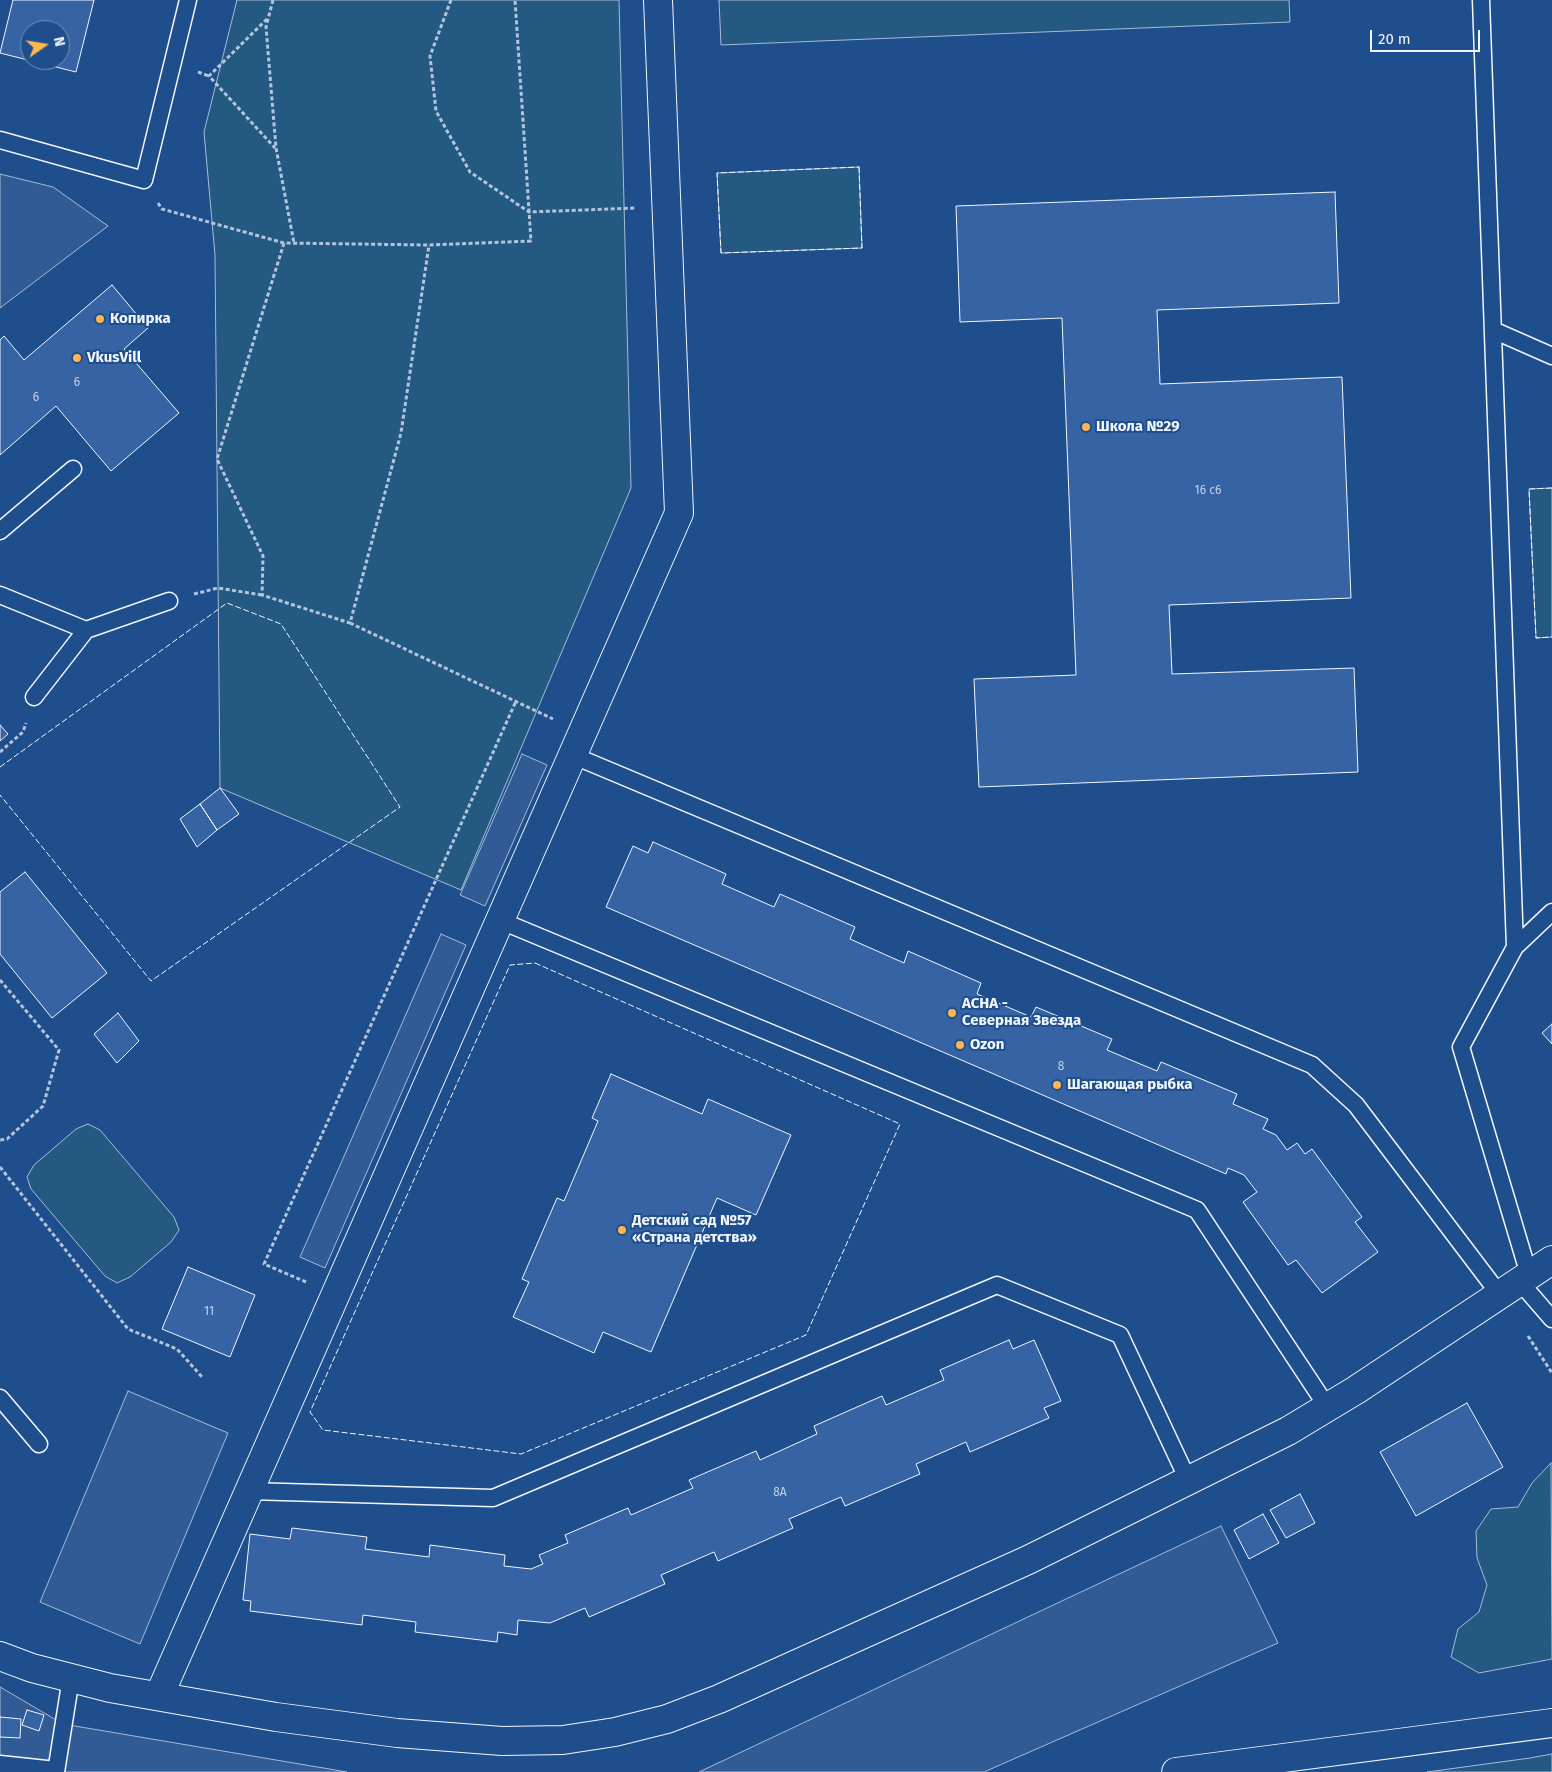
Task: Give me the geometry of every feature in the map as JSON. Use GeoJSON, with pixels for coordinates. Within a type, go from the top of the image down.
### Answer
{"type":"FeatureCollection","features":[{"type":"Feature","properties":{"kind":"street"},"geometry":{"type":"LineString","coordinates":[[159,1696],[678,513],[658,0]]}},
{"type":"Feature","properties":{"kind":"street"},"geometry":{"type":"LineString","coordinates":[[0,1656],[32,1668],[110,1688],[276,1716],[397,1733],[502,1741],[563,1740],[615,1732],[668,1719],[719,1699],[1028,1560],[1288,1431],[1328,1408],[1552,1260]]}},
{"type":"Feature","properties":{"kind":"street"},"geometry":{"type":"LineString","coordinates":[[1176,1772],[1552,1723]]}},
{"type":"Feature","properties":{"kind":"lane"},"geometry":{"type":"LineString","coordinates":[[0,140],[144,180],[188,0]]}},
{"type":"Feature","properties":{"kind":"lane"},"geometry":{"type":"LineString","coordinates":[[1480,0],[1515,947]]}},
{"type":"Feature","properties":{"kind":"lane"},"geometry":{"type":"LineString","coordinates":[[1493,330],[1552,356]]}},
{"type":"Feature","properties":{"kind":"lane"},"geometry":{"type":"LineString","coordinates":[[0,531],[73,469]]}},
{"type":"Feature","properties":{"kind":"lane"},"geometry":{"type":"LineString","coordinates":[[0,594],[86,630]]}},
{"type":"Feature","properties":{"kind":"lane"},"geometry":{"type":"LineString","coordinates":[[34,697],[86,630],[169,601]]}},
{"type":"Feature","properties":{"kind":"lane"},"geometry":{"type":"LineString","coordinates":[[577,744],[1312,1065],[1356,1105],[1517,1284],[1552,1319]]}},
{"type":"Feature","properties":{"kind":"lane"},"geometry":{"type":"LineString","coordinates":[[1517,1284],[1461,1047],[1515,947],[1552,912]]}},
{"type":"Feature","properties":{"kind":"lane"},"geometry":{"type":"LineString","coordinates":[[499,920],[1197,1210],[1328,1408]]}},
{"type":"Feature","properties":{"kind":"lane"},"geometry":{"type":"LineString","coordinates":[[248,1491],[493,1498],[997,1285],[1120,1336],[1188,1480]]}},
{"type":"Feature","properties":{"kind":"lane"},"geometry":{"type":"LineString","coordinates":[[0,1398],[38,1444]]}},
{"type":"Feature","properties":{"kind":"lane"},"geometry":{"type":"LineString","coordinates":[[0,1764],[56,1771],[71,1678]]}},
{"type":"Feature","properties":{"kind":"path"},"geometry":{"type":"LineString","coordinates":[[274,0],[266,26],[276,148],[294,243]]}},
{"type":"Feature","properties":{"kind":"path"},"geometry":{"type":"LineString","coordinates":[[451,0],[430,56],[436,111],[470,172],[529,212],[666,206]]}},
{"type":"Feature","properties":{"kind":"path"},"geometry":{"type":"LineString","coordinates":[[144,180],[162,209],[284,243],[429,244],[531,241],[515,0]]}},
{"type":"Feature","properties":{"kind":"path"},"geometry":{"type":"LineString","coordinates":[[269,17],[210,76],[276,148]]}},
{"type":"Feature","properties":{"kind":"path"},"geometry":{"type":"LineString","coordinates":[[262,595],[263,556],[217,460],[284,243]]}},
{"type":"Feature","properties":{"kind":"path"},"geometry":{"type":"LineString","coordinates":[[350,623],[401,433],[429,244]]}},
{"type":"Feature","properties":{"kind":"path"},"geometry":{"type":"LineString","coordinates":[[169,601],[218,588],[262,595],[350,623],[516,701],[577,744]]}},
{"type":"Feature","properties":{"kind":"path"},"geometry":{"type":"LineString","coordinates":[[0,752],[23,732],[34,697]]}},
{"type":"Feature","properties":{"kind":"path"},"geometry":{"type":"LineString","coordinates":[[334,1294],[264,1264],[516,701]]}},
{"type":"Feature","properties":{"kind":"path"},"geometry":{"type":"LineString","coordinates":[[0,980],[59,1050],[43,1106],[7,1139],[0,1140]]}},
{"type":"Feature","properties":{"kind":"path"},"geometry":{"type":"LineString","coordinates":[[0,1167],[128,1329],[177,1349],[203,1378]]}},
{"type":"Feature","properties":{"kind":"shaded area"},"geometry":{"type":"Polygon","coordinates":[[[237,0],[619,0],[631,488],[461,890],[220,788],[215,255],[204,132],[237,0]]]}},
{"type":"Feature","properties":{"kind":"shaded area"},"geometry":{"type":"Polygon","coordinates":[[[719,0],[1289,0],[1290,22],[721,45],[719,0]]]}},
{"type":"Feature","properties":{"kind":"shaded area"},"geometry":{"type":"Polygon","coordinates":[[[859,167],[862,248],[721,253],[717,173],[859,167]]]}},
{"type":"Feature","properties":{"kind":"shaded area"},"geometry":{"type":"Polygon","coordinates":[[[0,174],[53,187],[108,226],[0,308],[0,174]]]}},
{"type":"Feature","properties":{"kind":"shaded area"},"geometry":{"type":"Polygon","coordinates":[[[1552,488],[1552,637],[1536,638],[1529,489],[1552,488]]]}},
{"type":"Feature","properties":{"kind":"shaded area"},"geometry":{"type":"Polygon","coordinates":[[[522,754],[547,765],[485,906],[460,895],[522,754]]]}},
{"type":"Feature","properties":{"kind":"shaded area"},"geometry":{"type":"Polygon","coordinates":[[[441,934],[466,945],[325,1268],[300,1257],[441,934]]]}},
{"type":"Feature","properties":{"kind":"shaded area"},"geometry":{"type":"Polygon","coordinates":[[[88,1124],[100,1130],[174,1217],[179,1230],[171,1242],[130,1277],[117,1283],[105,1276],[31,1189],[27,1177],[34,1165],[76,1129],[88,1124]]]}},
{"type":"Feature","properties":{"kind":"shaded area"},"geometry":{"type":"Polygon","coordinates":[[[128,1391],[228,1433],[140,1644],[40,1602],[128,1391]]]}},
{"type":"Feature","properties":{"kind":"shaded area"},"geometry":{"type":"Polygon","coordinates":[[[1551,1463],[1552,1659],[1479,1673],[1451,1657],[1458,1629],[1479,1612],[1487,1585],[1477,1558],[1476,1531],[1491,1509],[1518,1507],[1532,1483],[1551,1463]]]}},
{"type":"Feature","properties":{"kind":"shaded area"},"geometry":{"type":"Polygon","coordinates":[[[1221,1526],[1278,1643],[984,1772],[699,1772],[1221,1526]]]}},
{"type":"Feature","properties":{"kind":"shaded area"},"geometry":{"type":"Polygon","coordinates":[[[0,1687],[63,1724],[347,1772],[0,1772],[0,1687]]]}},
{"type":"Feature","properties":{"kind":"shaded area"},"geometry":{"type":"Polygon","coordinates":[[[1552,1754],[1552,1772],[1427,1772],[1530,1758],[1552,1754]]]}},
{"type":"Feature","properties":{"kind":"building"},"geometry":{"type":"Polygon","coordinates":[[[13,0],[94,0],[76,72],[68,70],[70,70],[70,20],[20,20],[20,58],[0,53],[13,0]]]}},
{"type":"Feature","properties":{"kind":"building"},"geometry":{"type":"Polygon","coordinates":[[[1335,192],[1339,303],[1157,310],[1160,384],[1342,377],[1351,598],[1169,605],[1172,674],[1354,668],[1358,772],[979,787],[974,679],[1076,675],[1062,318],[960,322],[956,206],[1335,192]]]}},
{"type":"Feature","properties":{"kind":"building"},"geometry":{"type":"Polygon","coordinates":[[[112,285],[148,328],[124,349],[179,413],[111,471],[56,406],[0,455],[0,340],[4,336],[24,360],[112,285]]]}},
{"type":"Feature","properties":{"kind":"building"},"geometry":{"type":"Polygon","coordinates":[[[0,725],[8,734],[0,741],[0,725]]]}},
{"type":"Feature","properties":{"kind":"building"},"geometry":{"type":"Polygon","coordinates":[[[220,788],[239,814],[217,830],[200,804],[220,788]]]}},
{"type":"Feature","properties":{"kind":"building"},"geometry":{"type":"Polygon","coordinates":[[[200,804],[217,830],[197,847],[180,819],[200,804]]]}},
{"type":"Feature","properties":{"kind":"building"},"geometry":{"type":"Polygon","coordinates":[[[653,842],[726,874],[722,884],[774,907],[780,894],[855,927],[850,939],[904,963],[908,951],[981,983],[977,994],[1031,1017],[1036,1007],[1112,1039],[1107,1050],[1157,1071],[1161,1062],[1237,1094],[1233,1104],[1268,1119],[1263,1129],[1276,1135],[1287,1150],[1297,1143],[1305,1154],[1312,1149],[1362,1217],[1355,1222],[1378,1252],[1322,1293],[1296,1260],[1288,1265],[1243,1202],[1257,1192],[1244,1175],[1228,1168],[1226,1174],[606,907],[633,846],[648,853],[653,842]]]}},
{"type":"Feature","properties":{"kind":"building"},"geometry":{"type":"Polygon","coordinates":[[[25,872],[107,973],[52,1018],[0,954],[0,892],[25,872]]]}},
{"type":"Feature","properties":{"kind":"building"},"geometry":{"type":"Polygon","coordinates":[[[118,1013],[139,1041],[117,1063],[94,1034],[118,1013]]]}},
{"type":"Feature","properties":{"kind":"building"},"geometry":{"type":"Polygon","coordinates":[[[1552,1024],[1552,1044],[1542,1033],[1552,1024]]]}},
{"type":"Feature","properties":{"kind":"building"},"geometry":{"type":"Polygon","coordinates":[[[611,1074],[702,1114],[708,1099],[791,1135],[756,1215],[717,1198],[651,1352],[603,1332],[594,1353],[513,1317],[529,1282],[522,1279],[557,1198],[564,1201],[598,1121],[592,1118],[611,1074]]]}},
{"type":"Feature","properties":{"kind":"building"},"geometry":{"type":"Polygon","coordinates":[[[188,1267],[255,1295],[230,1357],[162,1329],[188,1267]]]}},
{"type":"Feature","properties":{"kind":"building"},"geometry":{"type":"Polygon","coordinates":[[[1009,1340],[1013,1349],[1034,1340],[1061,1401],[1044,1408],[1049,1418],[970,1452],[966,1442],[916,1464],[920,1474],[845,1506],[841,1497],[789,1519],[793,1528],[718,1561],[714,1552],[661,1575],[665,1584],[589,1617],[585,1608],[550,1623],[518,1620],[517,1635],[498,1632],[497,1642],[415,1632],[416,1622],[363,1615],[362,1625],[250,1611],[251,1601],[243,1600],[250,1534],[290,1539],[292,1528],[367,1537],[365,1549],[429,1557],[430,1545],[505,1555],[504,1566],[531,1569],[543,1564],[539,1555],[568,1543],[565,1535],[628,1508],[631,1515],[693,1488],[689,1480],[756,1451],[760,1460],[817,1434],[814,1426],[882,1396],[886,1405],[944,1380],[940,1370],[1009,1340]]]}},
{"type":"Feature","properties":{"kind":"building"},"geometry":{"type":"Polygon","coordinates":[[[1467,1403],[1503,1467],[1416,1516],[1380,1452],[1467,1403]]]}},
{"type":"Feature","properties":{"kind":"building"},"geometry":{"type":"Polygon","coordinates":[[[1300,1494],[1315,1523],[1286,1538],[1270,1510],[1300,1494]]]}},
{"type":"Feature","properties":{"kind":"building"},"geometry":{"type":"Polygon","coordinates":[[[1263,1514],[1279,1543],[1249,1559],[1234,1530],[1263,1514]]]}},
{"type":"Feature","properties":{"kind":"building"},"geometry":{"type":"Polygon","coordinates":[[[27,1710],[44,1715],[39,1731],[22,1725],[27,1710]]]}},
{"type":"Feature","properties":{"kind":"building"},"geometry":{"type":"Polygon","coordinates":[[[0,1717],[21,1719],[20,1738],[0,1737],[0,1717]]]}},
{"type":"Feature","properties":{"kind":"fence"},"geometry":{"type":"LineString","coordinates":[[859,167],[862,248],[721,253],[717,173],[859,167]]}},
{"type":"Feature","properties":{"kind":"fence"},"geometry":{"type":"LineString","coordinates":[[1552,488],[1529,489],[1536,638],[1552,637]]}},
{"type":"Feature","properties":{"kind":"fence"},"geometry":{"type":"LineString","coordinates":[[0,767],[227,603],[281,624],[400,807],[151,981],[0,795]]}},
{"type":"Feature","properties":{"kind":"fence"},"geometry":{"type":"LineString","coordinates":[[535,963],[900,1124],[806,1335],[521,1454],[323,1430],[310,1412],[510,965],[535,963]]}},
{"type":"Feature","properties":{"kind":"place","name":"Копирка"},"geometry":{"type":"Point","coordinates":[100,319]}},
{"type":"Feature","properties":{"kind":"place","name":"VkusVill"},"geometry":{"type":"Point","coordinates":[77,358]}},
{"type":"Feature","properties":{"kind":"place","name":"Школа №29"},"geometry":{"type":"Point","coordinates":[1086,427]}},
{"type":"Feature","properties":{"kind":"place","name":"АСНА - Северная Звезда"},"geometry":{"type":"Point","coordinates":[952,1013]}},
{"type":"Feature","properties":{"kind":"place","name":"Ozon"},"geometry":{"type":"Point","coordinates":[960,1045]}},
{"type":"Feature","properties":{"kind":"place","name":"Шагающая рыбка"},"geometry":{"type":"Point","coordinates":[1057,1085]}},
{"type":"Feature","properties":{"kind":"place","name":"Детский сад №57 «Страна детства»"},"geometry":{"type":"Point","coordinates":[622,1230]}}]}
